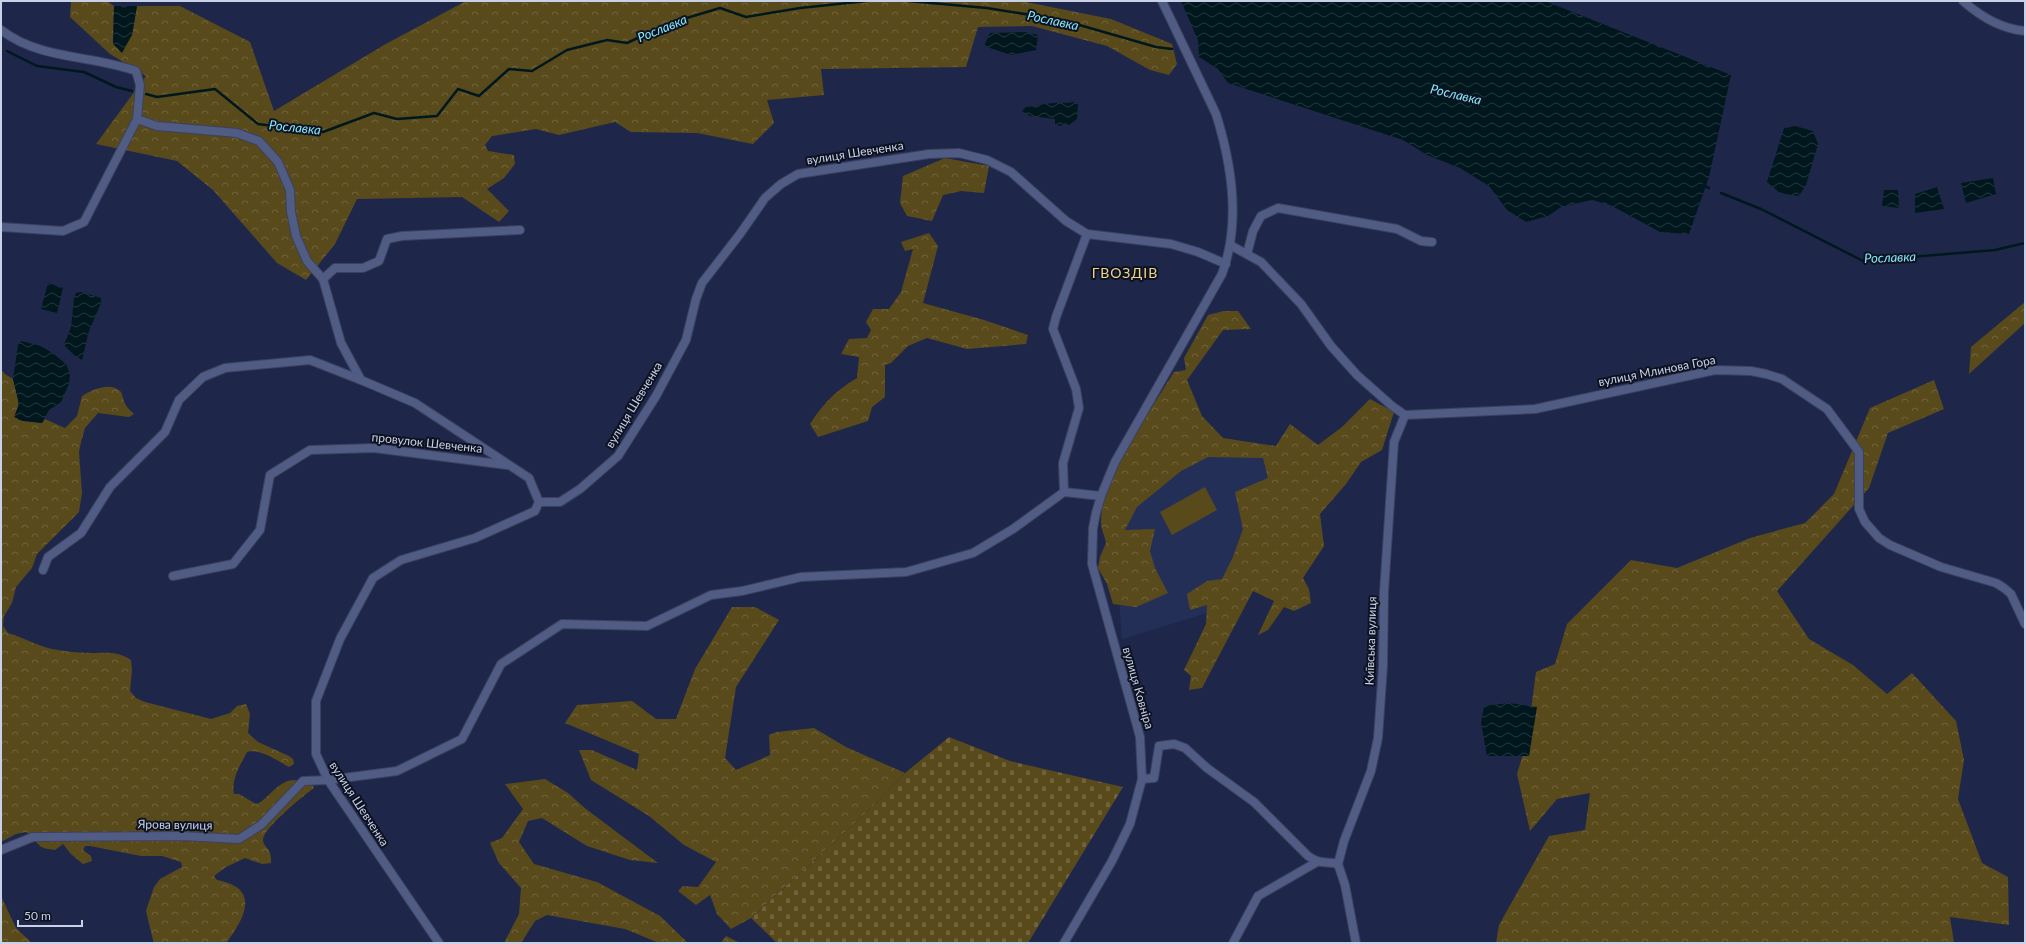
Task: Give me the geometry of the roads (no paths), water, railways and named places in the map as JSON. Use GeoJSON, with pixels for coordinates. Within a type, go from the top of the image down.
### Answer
{"type":"FeatureCollection","features":[{"type":"Feature","properties":{"kind":"street","name":"вулиця Ковніра"},"geometry":{"type":"LineString","coordinates":[[1064,943],[1112,861],[1130,824],[1142,779],[1140,737],[1092,564],[1094,528],[1101,496],[1115,462],[1222,274],[1230,246],[1233,223],[1233,199],[1222,133],[1208,96],[1162,1]]}},
{"type":"Feature","properties":{"kind":"street"},"geometry":{"type":"LineString","coordinates":[[1963,1],[1990,20],[2012,30],[2025,31]]}},
{"type":"Feature","properties":{"kind":"street"},"geometry":{"type":"LineString","coordinates":[[1,30],[7,35],[35,48],[57,55],[115,64],[136,71],[140,84],[137,119],[84,222],[63,231],[1,228]]}},
{"type":"Feature","properties":{"kind":"street"},"geometry":{"type":"LineString","coordinates":[[137,119],[157,126],[237,132],[259,141],[278,162],[290,190],[291,212],[296,236],[307,261],[323,279],[341,343],[361,380]]}},
{"type":"Feature","properties":{"kind":"street","name":"вулиця Шевченка"},"geometry":{"type":"LineString","coordinates":[[439,943],[328,780],[316,754],[316,701],[340,638],[374,578],[401,560],[475,538],[534,511],[539,502],[560,502],[580,489],[618,456],[656,396],[686,340],[696,299],[702,283],[740,234],[764,198],[780,184],[798,174],[929,154],[959,153],[986,160],[1011,172],[1066,221],[1087,234],[1171,244],[1198,252],[1226,264]]}},
{"type":"Feature","properties":{"kind":"street"},"geometry":{"type":"LineString","coordinates":[[1247,254],[1253,231],[1261,216],[1278,208],[1397,229],[1421,240],[1432,242]]}},
{"type":"Feature","properties":{"kind":"street"},"geometry":{"type":"LineString","coordinates":[[323,279],[335,268],[363,268],[378,261],[387,239],[402,236],[520,230]]}},
{"type":"Feature","properties":{"kind":"street"},"geometry":{"type":"LineString","coordinates":[[1087,234],[1056,317],[1054,329],[1076,389],[1079,408],[1063,463],[1064,492],[1101,496]]}},
{"type":"Feature","properties":{"kind":"street"},"geometry":{"type":"LineString","coordinates":[[1230,246],[1261,262],[1301,304],[1331,346],[1357,375],[1392,406],[1405,415]]}},
{"type":"Feature","properties":{"kind":"street","name":"провулок Шевченка"},"geometry":{"type":"LineString","coordinates":[[43,570],[48,556],[81,533],[110,487],[165,432],[179,400],[203,377],[225,368],[310,360],[415,403],[529,478],[539,502]]}},
{"type":"Feature","properties":{"kind":"street","name":"вулиця Млинова Гора"},"geometry":{"type":"LineString","coordinates":[[1405,415],[1535,409],[1715,370],[1750,371],[1776,378],[1811,397],[1827,409],[1858,452],[1859,509],[1865,522],[1879,538],[1890,545],[1941,567],[1996,583],[2011,594],[2025,624]]}},
{"type":"Feature","properties":{"kind":"street","name":"Київська вулиця"},"geometry":{"type":"LineString","coordinates":[[1338,864],[1344,842],[1371,771],[1378,738],[1383,666],[1384,592],[1394,442],[1405,415]]}},
{"type":"Feature","properties":{"kind":"street","name":"провулок Шевченка"},"geometry":{"type":"LineString","coordinates":[[173,576],[233,564],[260,530],[270,475],[310,450],[374,448],[510,465]]}},
{"type":"Feature","properties":{"kind":"street","name":"Ярова вулиця"},"geometry":{"type":"LineString","coordinates":[[1,850],[33,837],[181,836],[239,839],[261,825],[303,781],[328,780],[397,771],[462,739],[501,664],[562,624],[647,626],[711,595],[742,591],[801,576],[906,572],[973,553],[1013,529],[1064,492]]}},
{"type":"Feature","properties":{"kind":"street"},"geometry":{"type":"LineString","coordinates":[[1142,779],[1154,778],[1159,746],[1174,744],[1185,748],[1206,768],[1254,802],[1288,838],[1317,862]]}},
{"type":"Feature","properties":{"kind":"street"},"geometry":{"type":"LineString","coordinates":[[1234,943],[1258,896],[1317,862],[1328,862],[1338,864],[1356,943]]}},
{"type":"Feature","properties":{"kind":"water"},"geometry":{"type":"Polygon","coordinates":[[[1181,1],[1545,1],[1731,75],[1709,177],[1689,234],[1660,232],[1610,205],[1592,200],[1561,207],[1548,216],[1526,222],[1507,210],[1489,186],[1460,168],[1427,155],[1403,140],[1228,83],[1218,69],[1199,57],[1198,40],[1181,1]]]}},
{"type":"Feature","properties":{"kind":"water"},"geometry":{"type":"Polygon","coordinates":[[[114,6],[137,6],[132,35],[122,53],[113,44],[114,6]]]}},
{"type":"Feature","properties":{"kind":"water"},"geometry":{"type":"Polygon","coordinates":[[[1025,32],[1038,35],[1036,50],[1011,55],[984,46],[990,33],[1025,32]]]}},
{"type":"Feature","properties":{"kind":"water"},"geometry":{"type":"Polygon","coordinates":[[[1073,102],[1078,104],[1077,119],[1069,125],[1065,123],[1060,126],[1055,124],[1055,119],[1030,116],[1022,111],[1026,107],[1051,103],[1073,102]]]}},
{"type":"Feature","properties":{"kind":"water"},"geometry":{"type":"Polygon","coordinates":[[[1795,126],[1813,131],[1818,144],[1806,185],[1799,196],[1780,193],[1767,182],[1784,128],[1795,126]]]}},
{"type":"Feature","properties":{"kind":"water"},"geometry":{"type":"Polygon","coordinates":[[[1993,178],[1996,194],[1966,203],[1961,183],[1993,178]]]}},
{"type":"Feature","properties":{"kind":"water"},"geometry":{"type":"Polygon","coordinates":[[[1937,187],[1944,209],[1915,213],[1915,194],[1937,187]]]}},
{"type":"Feature","properties":{"kind":"water"},"geometry":{"type":"Polygon","coordinates":[[[1884,190],[1898,190],[1899,208],[1882,206],[1884,190]]]}},
{"type":"Feature","properties":{"kind":"water"},"geometry":{"type":"Polygon","coordinates":[[[48,283],[63,288],[57,313],[41,309],[48,283]]]}},
{"type":"Feature","properties":{"kind":"water"},"geometry":{"type":"Polygon","coordinates":[[[81,292],[101,298],[101,303],[89,331],[82,360],[74,355],[64,345],[71,327],[74,298],[76,293],[81,292]]]}},
{"type":"Feature","properties":{"kind":"water"},"geometry":{"type":"Polygon","coordinates":[[[21,341],[41,346],[54,354],[66,364],[70,374],[69,384],[61,402],[49,410],[42,423],[23,421],[14,417],[19,404],[13,379],[18,345],[21,341]]]}},
{"type":"Feature","properties":{"kind":"water"},"geometry":{"type":"Polygon","coordinates":[[[1509,703],[1537,707],[1529,756],[1487,756],[1481,723],[1484,706],[1509,703]]]}},
{"type":"Feature","properties":{"kind":"waterway","name":"Рославка"},"geometry":{"type":"LineString","coordinates":[[146,94],[157,97],[215,89],[258,124],[290,128],[302,127],[323,132],[374,113],[397,119],[437,116],[458,89],[479,96],[509,69],[532,71],[567,50],[607,40],[627,43],[670,23],[720,8],[746,17],[800,8],[867,1]]}},
{"type":"Feature","properties":{"kind":"waterway","name":"Рославка"},"geometry":{"type":"LineString","coordinates":[[908,1],[987,8],[1062,20],[1156,47],[1172,49]]}},
{"type":"Feature","properties":{"kind":"waterway"},"geometry":{"type":"LineString","coordinates":[[7,51],[37,66],[84,72],[116,87],[132,91]]}},
{"type":"Feature","properties":{"kind":"waterway"},"geometry":{"type":"LineString","coordinates":[[1702,185],[1709,188]]}},
{"type":"Feature","properties":{"kind":"waterway","name":"Рославка"},"geometry":{"type":"LineString","coordinates":[[1721,193],[1761,209],[1863,261],[1995,250],[2025,243]]}},
{"type":"Feature","properties":{"kind":"district","name":"ГВОЗДІВ"},"geometry":{"type":"Point","coordinates":[1125,273]}}]}
